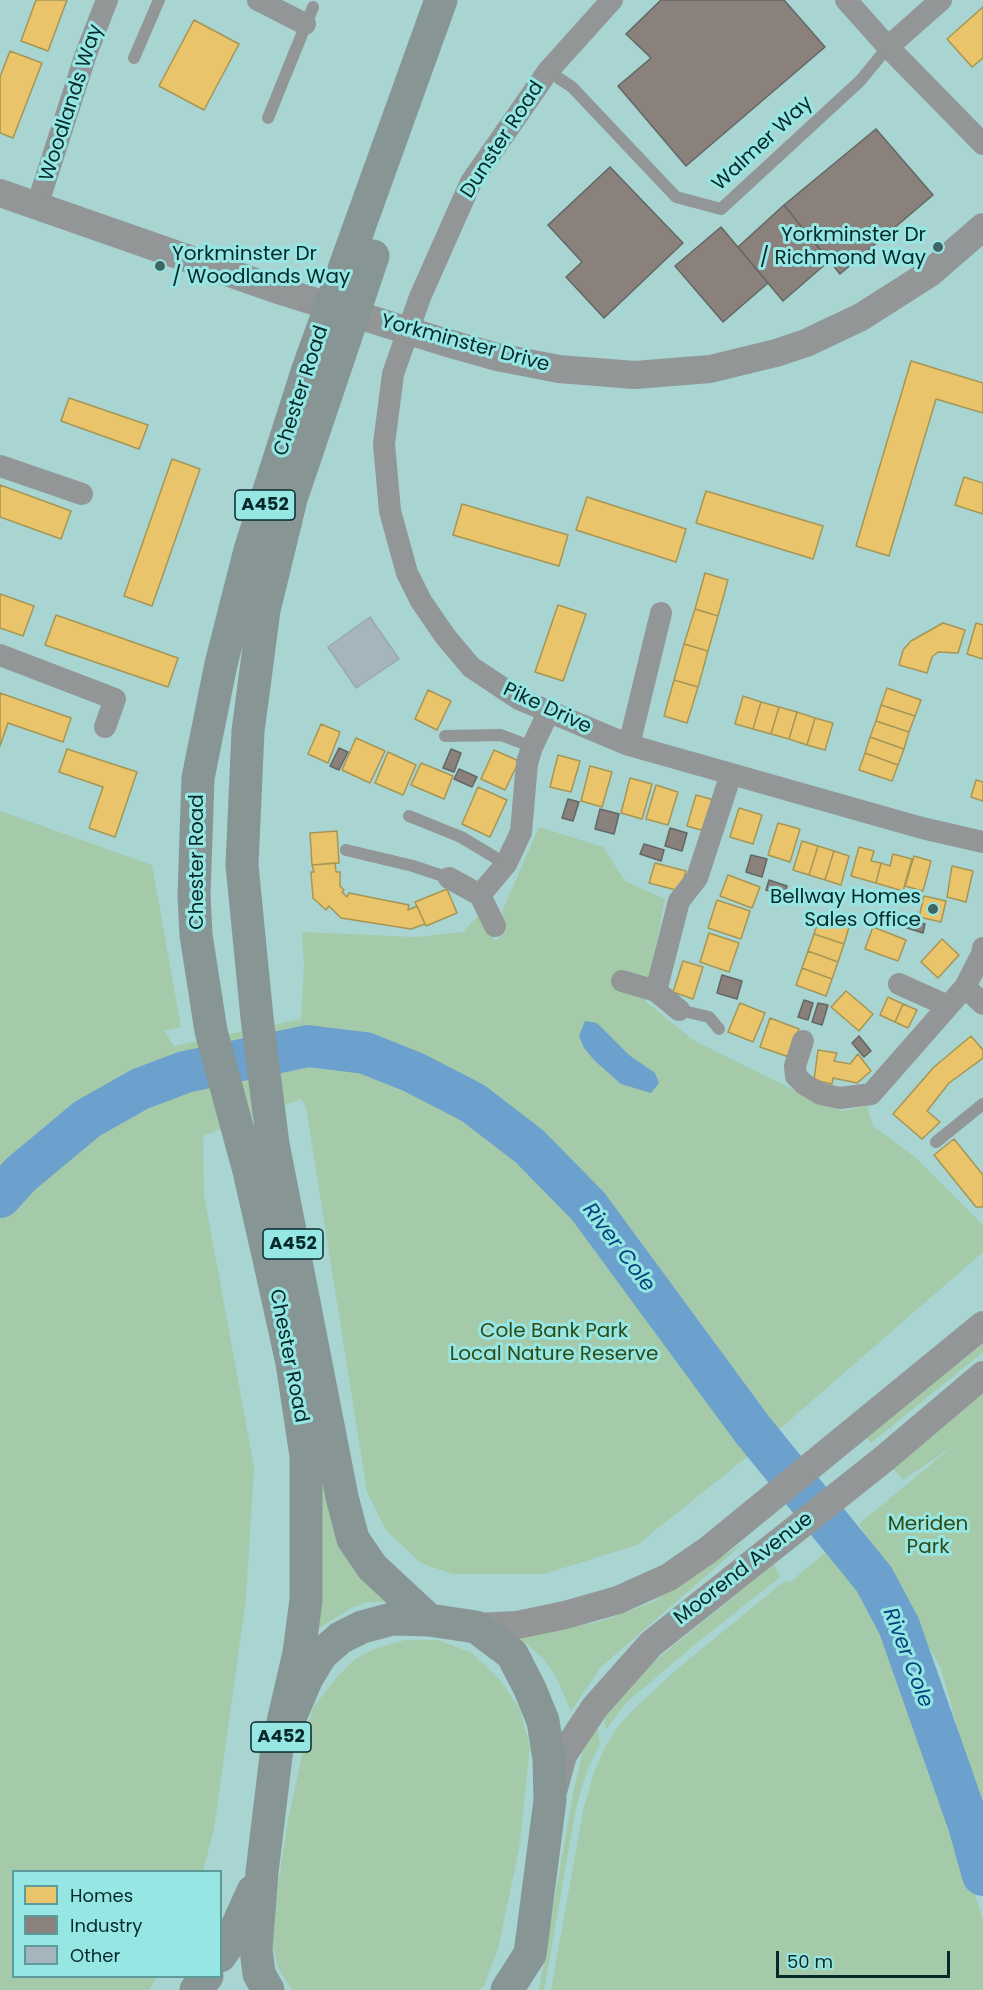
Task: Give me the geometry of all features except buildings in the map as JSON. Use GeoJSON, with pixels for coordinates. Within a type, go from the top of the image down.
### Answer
{"type":"FeatureCollection","features":[{"type":"Feature","properties":{"kind":"highway","name":"Chester Road"},"geometry":{"type":"LineString","coordinates":[[429,1620],[372,1568],[353,1539],[258,1147],[211,1031],[196,935],[194,848],[198,778],[221,664],[250,550],[308,369],[441,0]]}},
{"type":"Feature","properties":{"kind":"highway","name":"Chester Road"},"geometry":{"type":"LineString","coordinates":[[277,1748],[299,1653],[306,1600],[306,1456],[258,1147],[257,1018],[242,865],[248,731],[264,610],[291,499],[460,0]]}},
{"type":"Feature","properties":{"kind":"highway","name":"A452"},"geometry":{"type":"LineString","coordinates":[[267,1990],[259,1974],[256,1949],[262,1872],[277,1748],[307,1678],[321,1655],[340,1638],[362,1627],[393,1619],[429,1620],[476,1627],[512,1654],[543,1721],[549,1759],[550,1800],[530,1954],[507,1990]]}},
{"type":"Feature","properties":{"kind":"highway","name":"A452"},"geometry":{"type":"LineString","coordinates":[[222,1953],[230,1942],[262,1872]]}},
{"type":"Feature","properties":{"kind":"highway"},"geometry":{"type":"LineString","coordinates":[[195,1990],[206,1978]]}},
{"type":"Feature","properties":{"kind":"street","name":"Woodlands Way"},"geometry":{"type":"LineString","coordinates":[[37,207],[86,54],[107,0]]}},
{"type":"Feature","properties":{"kind":"street"},"geometry":{"type":"LineString","coordinates":[[258,0],[309,15]]}},
{"type":"Feature","properties":{"kind":"street","name":"Dunster Road"},"geometry":{"type":"LineString","coordinates":[[420,297],[471,182],[548,71],[612,0]]}},
{"type":"Feature","properties":{"kind":"street"},"geometry":{"type":"LineString","coordinates":[[846,0],[888,47],[983,144]]}},
{"type":"Feature","properties":{"kind":"street"},"geometry":{"type":"LineString","coordinates":[[888,47],[941,0]]}},
{"type":"Feature","properties":{"kind":"street","name":"Yorkminster Drive"},"geometry":{"type":"LineString","coordinates":[[0,193],[282,291],[444,342],[497,357],[559,369],[635,375],[710,369],[776,353],[806,343],[861,317],[930,273],[983,227]]}},
{"type":"Feature","properties":{"kind":"street","name":"Pike Drive"},"geometry":{"type":"LineString","coordinates":[[420,297],[393,374],[384,444],[390,511],[407,573],[421,601],[445,636],[471,667],[501,688],[548,713],[629,745],[922,828],[983,842]]}},
{"type":"Feature","properties":{"kind":"street"},"geometry":{"type":"LineString","coordinates":[[0,466],[82,494]]}},
{"type":"Feature","properties":{"kind":"street"},"geometry":{"type":"LineString","coordinates":[[629,745],[661,613]]}},
{"type":"Feature","properties":{"kind":"street"},"geometry":{"type":"LineString","coordinates":[[0,655],[115,699],[105,727]]}},
{"type":"Feature","properties":{"kind":"street"},"geometry":{"type":"LineString","coordinates":[[480,895],[506,864],[521,832],[526,763],[548,713]]}},
{"type":"Feature","properties":{"kind":"street"},"geometry":{"type":"LineString","coordinates":[[657,991],[679,901],[698,878],[731,774]]}},
{"type":"Feature","properties":{"kind":"street"},"geometry":{"type":"LineString","coordinates":[[449,878],[480,895],[495,926]]}},
{"type":"Feature","properties":{"kind":"street"},"geometry":{"type":"LineString","coordinates":[[803,1041],[795,1066],[796,1076],[804,1084],[821,1094],[840,1098],[871,1094],[965,987],[983,948]]}},
{"type":"Feature","properties":{"kind":"street"},"geometry":{"type":"LineString","coordinates":[[622,981],[657,991],[679,1010]]}},
{"type":"Feature","properties":{"kind":"street"},"geometry":{"type":"LineString","coordinates":[[899,984],[948,1005]]}},
{"type":"Feature","properties":{"kind":"street"},"geometry":{"type":"LineString","coordinates":[[965,987],[983,1004]]}},
{"type":"Feature","properties":{"kind":"street","name":"Moorend Avenue"},"geometry":{"type":"LineString","coordinates":[[476,1627],[517,1624],[565,1615],[618,1600],[669,1577],[742,1523],[983,1325]]}},
{"type":"Feature","properties":{"kind":"street","name":"Moorend Avenue"},"geometry":{"type":"LineString","coordinates":[[550,1800],[563,1755],[595,1707],[651,1644],[885,1458],[983,1375]]}},
{"type":"Feature","properties":{"kind":"lane"},"geometry":{"type":"LineString","coordinates":[[134,58],[159,0]]}},
{"type":"Feature","properties":{"kind":"lane"},"geometry":{"type":"LineString","coordinates":[[268,118],[309,15]]}},
{"type":"Feature","properties":{"kind":"lane","name":"Walmer Way"},"geometry":{"type":"LineString","coordinates":[[548,71],[572,87],[676,197],[722,209],[860,81],[888,47]]}},
{"type":"Feature","properties":{"kind":"lane"},"geometry":{"type":"LineString","coordinates":[[445,736],[501,735],[532,747]]}},
{"type":"Feature","properties":{"kind":"lane"},"geometry":{"type":"LineString","coordinates":[[409,816],[461,837],[506,864]]}},
{"type":"Feature","properties":{"kind":"lane"},"geometry":{"type":"LineString","coordinates":[[346,850],[413,866],[449,878]]}},
{"type":"Feature","properties":{"kind":"lane"},"geometry":{"type":"LineString","coordinates":[[679,1010],[709,1017],[719,1029]]}},
{"type":"Feature","properties":{"kind":"lane"},"geometry":{"type":"LineString","coordinates":[[936,1142],[979,1107],[983,1120]]}},
{"type":"Feature","properties":{"kind":"green space","name":"Cole Bank Park Local Nature Reserve"},"geometry":{"type":"Polygon","coordinates":[[[0,811],[152,865],[181,1027],[164,1031],[174,1046],[301,1019],[304,967],[302,932],[416,937],[463,932],[479,915],[495,941],[506,931],[502,912],[539,827],[603,847],[625,881],[665,899],[645,1001],[693,1040],[824,1105],[843,1111],[867,1106],[873,1126],[915,1157],[983,1225],[983,1252],[752,1453],[637,1545],[544,1574],[453,1574],[421,1563],[386,1530],[367,1492],[306,1107],[301,1099],[203,1136],[204,1195],[254,1467],[246,1598],[214,1829],[203,1870],[12,1870],[12,1978],[156,1978],[149,1990],[0,1990],[0,811]]]}},
{"type":"Feature","properties":{"kind":"green space"},"geometry":{"type":"Polygon","coordinates":[[[983,1343],[983,1352],[871,1443],[866,1437],[983,1343]]]}},
{"type":"Feature","properties":{"kind":"green space"},"geometry":{"type":"Polygon","coordinates":[[[302,1362],[387,1602],[368,1602],[351,1608],[321,1627],[306,1641],[302,1362]]]}},
{"type":"Feature","properties":{"kind":"green space","name":"Meriden Park"},"geometry":{"type":"Polygon","coordinates":[[[983,1391],[983,1822],[941,1668],[859,1524],[953,1446],[903,1480],[891,1466],[983,1391]]]}},
{"type":"Feature","properties":{"kind":"green space"},"geometry":{"type":"Polygon","coordinates":[[[746,1541],[601,1667],[571,1711],[556,1677],[543,1658],[514,1633],[556,1630],[598,1622],[651,1603],[746,1541]]]}},
{"type":"Feature","properties":{"kind":"green space"},"geometry":{"type":"Polygon","coordinates":[[[832,1547],[886,1626],[905,1693],[956,1834],[983,1920],[983,1990],[551,1990],[583,1811],[593,1775],[606,1745],[619,1725],[676,1670],[786,1580],[789,1583],[832,1547]]]}},
{"type":"Feature","properties":{"kind":"green space"},"geometry":{"type":"Polygon","coordinates":[[[774,1564],[780,1577],[626,1703],[606,1730],[604,1714],[630,1681],[774,1564]]]}},
{"type":"Feature","properties":{"kind":"green space"},"geometry":{"type":"Polygon","coordinates":[[[405,1640],[438,1640],[472,1653],[500,1680],[520,1709],[530,1748],[519,1850],[498,1948],[484,1986],[479,1990],[292,1990],[279,1969],[272,1944],[272,1923],[288,1821],[312,1709],[337,1677],[355,1659],[377,1648],[405,1640]]]}},
{"type":"Feature","properties":{"kind":"green space"},"geometry":{"type":"Polygon","coordinates":[[[597,1725],[600,1745],[588,1768],[576,1808],[544,1990],[539,1990],[573,1793],[583,1752],[597,1725]]]}},
{"type":"Feature","properties":{"kind":"water"},"geometry":{"type":"Polygon","coordinates":[[[585,1021],[597,1023],[629,1055],[655,1073],[659,1083],[651,1093],[621,1084],[595,1061],[584,1048],[579,1036],[585,1021]]]}},
{"type":"Feature","properties":{"kind":"waterway","name":"River Cole"},"geometry":{"type":"LineString","coordinates":[[0,1197],[21,1174],[87,1119],[140,1089],[185,1072],[308,1046],[365,1053],[413,1072],[473,1103],[529,1146],[588,1206],[752,1429],[874,1579],[899,1626],[969,1825],[983,1875]]}},
{"type":"Feature","properties":{"kind":"place","name":"Yorkminster Dr / Richmond Way"},"geometry":{"type":"Point","coordinates":[938,247]}},
{"type":"Feature","properties":{"kind":"place","name":"Yorkminster Dr / Woodlands Way"},"geometry":{"type":"Point","coordinates":[160,266]}},
{"type":"Feature","properties":{"kind":"place","name":"Bellway Homes Sales Office"},"geometry":{"type":"Point","coordinates":[933,909]}}]}
